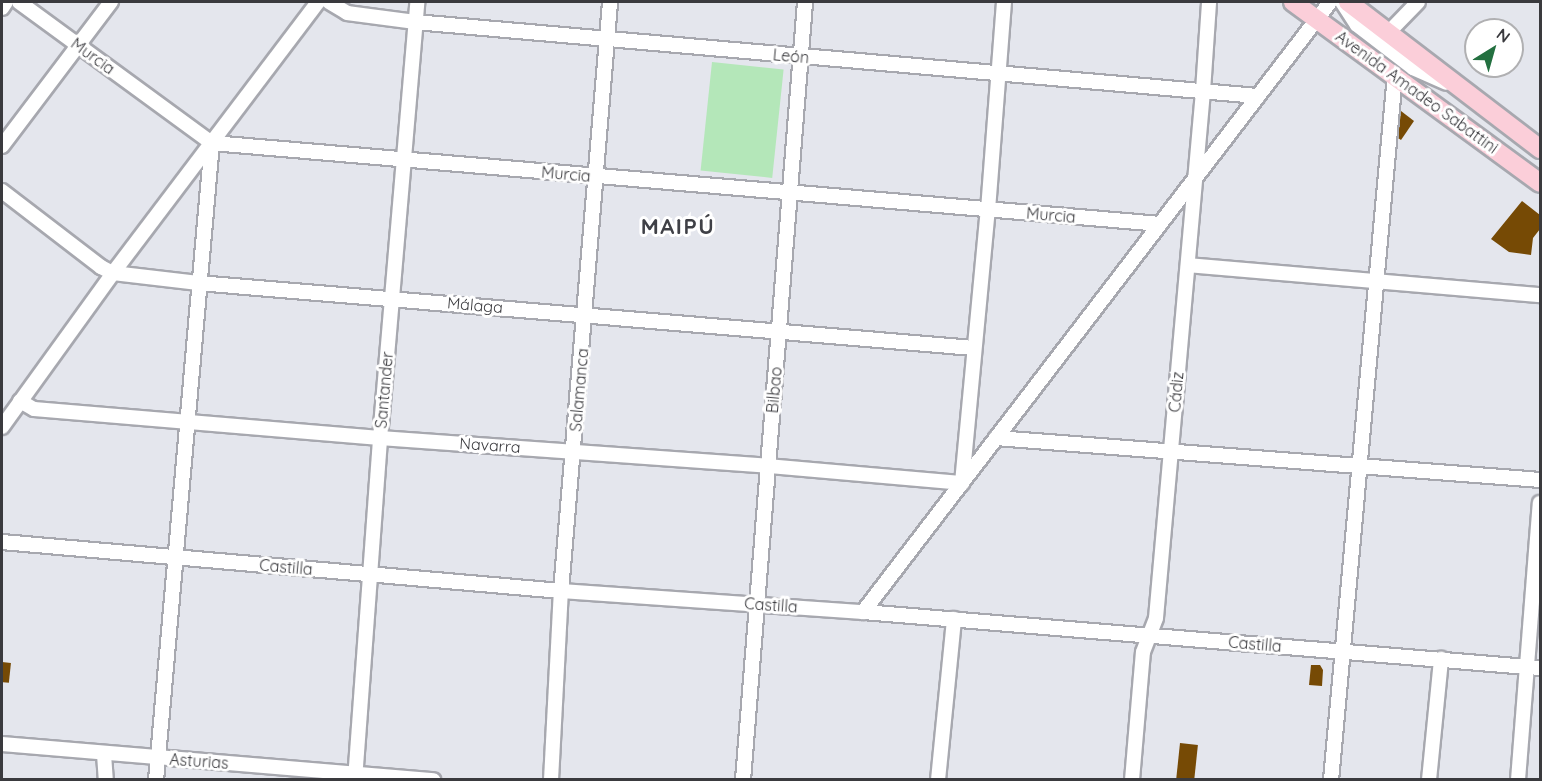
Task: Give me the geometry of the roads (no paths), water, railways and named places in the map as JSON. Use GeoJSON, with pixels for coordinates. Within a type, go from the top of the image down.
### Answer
{"type":"FeatureCollection","features":[{"type":"Feature","properties":{"kind":"main road","name":"Avenida Amadeo Sabattini"},"geometry":{"type":"LineString","coordinates":[[1293,2],[1321,8],[1340,36],[1540,183]]}},
{"type":"Feature","properties":{"kind":"main road","name":"Avenida Amadeo Sabattini"},"geometry":{"type":"LineString","coordinates":[[1348,2],[1540,149]]}},
{"type":"Feature","properties":{"kind":"street"},"geometry":{"type":"LineString","coordinates":[[2,8],[6,2]]}},
{"type":"Feature","properties":{"kind":"street","name":"Murcia"},"geometry":{"type":"LineString","coordinates":[[19,2],[212,143],[1160,224]]}},
{"type":"Feature","properties":{"kind":"street"},"geometry":{"type":"LineString","coordinates":[[2,146],[111,2]]}},
{"type":"Feature","properties":{"kind":"street"},"geometry":{"type":"LineString","coordinates":[[2,427],[113,273],[318,2]]}},
{"type":"Feature","properties":{"kind":"street","name":"León"},"geometry":{"type":"LineString","coordinates":[[329,2],[347,13],[415,22],[1258,96]]}},
{"type":"Feature","properties":{"kind":"street","name":"Santander"},"geometry":{"type":"LineString","coordinates":[[356,776],[380,438],[417,2]]}},
{"type":"Feature","properties":{"kind":"street","name":"Salamanca"},"geometry":{"type":"LineString","coordinates":[[551,780],[561,591],[586,314],[610,2]]}},
{"type":"Feature","properties":{"kind":"street","name":"Bilbao"},"geometry":{"type":"LineString","coordinates":[[743,780],[805,2]]}},
{"type":"Feature","properties":{"kind":"street"},"geometry":{"type":"LineString","coordinates":[[962,483],[988,210],[1004,2]]}},
{"type":"Feature","properties":{"kind":"street","name":"Cádiz"},"geometry":{"type":"LineString","coordinates":[[1132,780],[1143,652],[1156,618],[1196,177],[1209,2]]}},
{"type":"Feature","properties":{"kind":"street"},"geometry":{"type":"LineString","coordinates":[[1342,2],[1357,25],[1413,68],[1464,91]]}},
{"type":"Feature","properties":{"kind":"street"},"geometry":{"type":"LineString","coordinates":[[1388,33],[1418,2]]}},
{"type":"Feature","properties":{"kind":"street"},"geometry":{"type":"LineString","coordinates":[[863,612],[1258,96],[1321,8]]}},
{"type":"Feature","properties":{"kind":"street"},"geometry":{"type":"LineString","coordinates":[[1331,780],[1374,281],[1395,76]]}},
{"type":"Feature","properties":{"kind":"street"},"geometry":{"type":"LineString","coordinates":[[156,780],[212,143]]}},
{"type":"Feature","properties":{"kind":"street","name":"Málaga"},"geometry":{"type":"LineString","coordinates":[[2,191],[101,267],[113,273],[198,283],[974,348]]}},
{"type":"Feature","properties":{"kind":"street"},"geometry":{"type":"LineString","coordinates":[[1188,265],[1540,295]]}},
{"type":"Feature","properties":{"kind":"street","name":"Navarra"},"geometry":{"type":"LineString","coordinates":[[20,401],[34,409],[962,483]]}},
{"type":"Feature","properties":{"kind":"street"},"geometry":{"type":"LineString","coordinates":[[996,438],[1540,480]]}},
{"type":"Feature","properties":{"kind":"street"},"geometry":{"type":"LineString","coordinates":[[1518,780],[1534,667],[1540,503]]}},
{"type":"Feature","properties":{"kind":"street","name":"Castilla"},"geometry":{"type":"LineString","coordinates":[[2,542],[561,591],[954,619],[1534,667]]}},
{"type":"Feature","properties":{"kind":"street"},"geometry":{"type":"LineString","coordinates":[[938,780],[954,619]]}},
{"type":"Feature","properties":{"kind":"street"},"geometry":{"type":"LineString","coordinates":[[1429,780],[1441,659]]}},
{"type":"Feature","properties":{"kind":"street","name":"Asturias"},"geometry":{"type":"LineString","coordinates":[[2,744],[356,776],[433,780]]}},
{"type":"Feature","properties":{"kind":"street"},"geometry":{"type":"LineString","coordinates":[[104,754],[106,780]]}},
{"type":"Feature","properties":{"kind":"district","name":"MAIPÚ"},"geometry":{"type":"Point","coordinates":[678,227]}}]}
